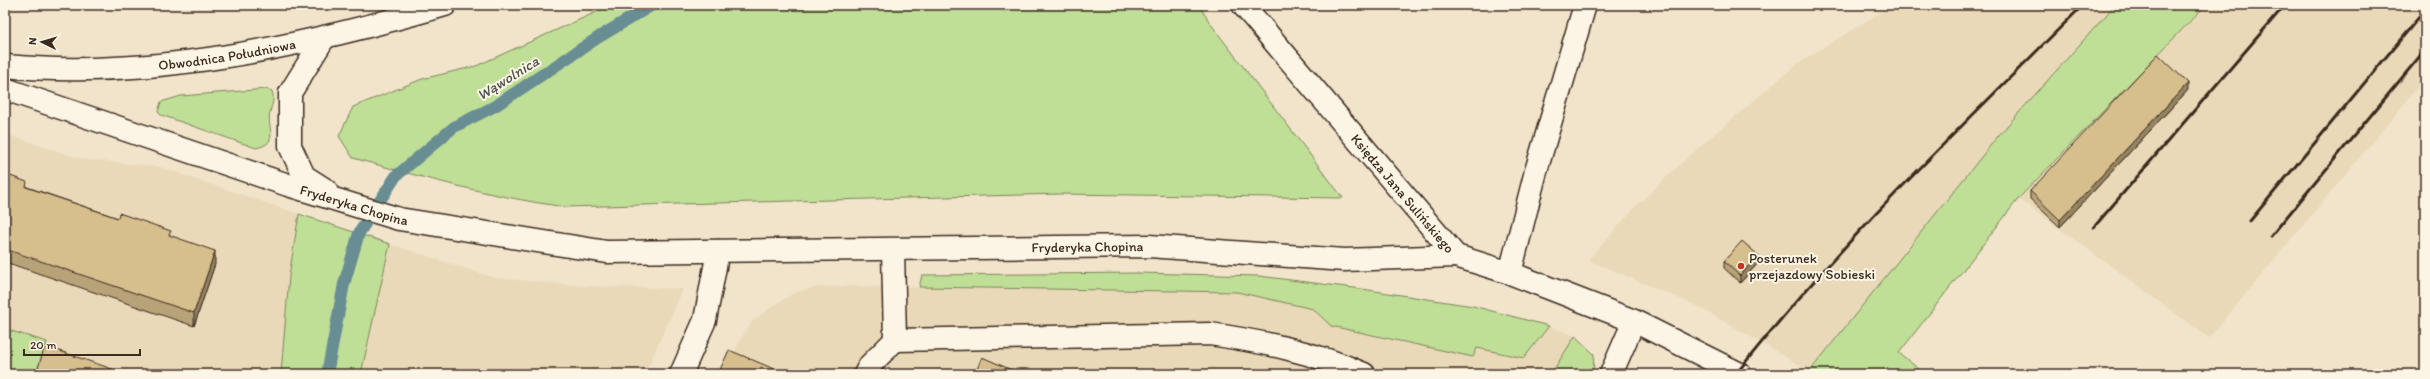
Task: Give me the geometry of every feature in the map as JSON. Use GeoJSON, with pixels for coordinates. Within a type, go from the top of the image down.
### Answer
{"type":"FeatureCollection","features":[{"type":"Feature","properties":{"kind":"street","name":"Obwodnica Południowa"},"geometry":{"type":"LineString","coordinates":[[5,66],[113,69],[239,54],[324,38],[445,5]]}},
{"type":"Feature","properties":{"kind":"street","name":"Księdza Jana Sulińskiego"},"geometry":{"type":"LineString","coordinates":[[1243,5],[1456,256],[1510,273],[1634,321],[1740,374]]}},
{"type":"Feature","properties":{"kind":"street"},"geometry":{"type":"LineString","coordinates":[[1510,273],[1536,171],[1585,5]]}},
{"type":"Feature","properties":{"kind":"street"},"geometry":{"type":"LineString","coordinates":[[324,38],[290,93],[290,146],[304,176],[347,202]]}},
{"type":"Feature","properties":{"kind":"street","name":"Fryderyka Chopina"},"geometry":{"type":"LineString","coordinates":[[5,89],[274,180],[399,219],[607,252],[1149,246],[1344,260],[1456,256]]}},
{"type":"Feature","properties":{"kind":"street"},"geometry":{"type":"LineString","coordinates":[[894,250],[895,340]]}},
{"type":"Feature","properties":{"kind":"street"},"geometry":{"type":"LineString","coordinates":[[681,374],[705,320],[718,251]]}},
{"type":"Feature","properties":{"kind":"street"},"geometry":{"type":"LineString","coordinates":[[1611,374],[1634,321]]}},
{"type":"Feature","properties":{"kind":"street"},"geometry":{"type":"LineString","coordinates":[[865,374],[870,365],[895,340],[1210,334],[1259,341],[1329,358],[1364,374]]}},
{"type":"Feature","properties":{"kind":"shaded area"},"geometry":{"type":"Polygon","coordinates":[[[1892,5],[2115,5],[1998,136],[1810,371],[1697,306],[1588,260],[1637,205],[1690,155],[1797,64],[1892,5]]]}},
{"type":"Feature","properties":{"kind":"shaded area"},"geometry":{"type":"Polygon","coordinates":[[[2206,5],[2425,5],[2425,79],[2209,338],[2019,199],[2206,5]]]}},
{"type":"Feature","properties":{"kind":"shaded area"},"geometry":{"type":"Polygon","coordinates":[[[5,134],[82,159],[160,167],[299,214],[289,276],[281,374],[5,374],[5,134]]]}},
{"type":"Feature","properties":{"kind":"shaded area"},"geometry":{"type":"Polygon","coordinates":[[[390,244],[495,278],[585,286],[683,289],[645,374],[361,374],[390,244]]]}},
{"type":"Feature","properties":{"kind":"shaded area"},"geometry":{"type":"Polygon","coordinates":[[[843,286],[1237,292],[1524,358],[1549,326],[1575,336],[1557,366],[1611,374],[725,374],[741,338],[753,321],[773,306],[794,293],[817,287],[843,286]]]}},
{"type":"Feature","properties":{"kind":"green space"},"geometry":{"type":"Polygon","coordinates":[[[612,5],[1199,5],[1210,23],[1343,198],[1060,194],[565,207],[511,198],[432,180],[353,158],[339,136],[353,107],[422,79],[476,66],[612,5]]]}},
{"type":"Feature","properties":{"kind":"green space"},"geometry":{"type":"Polygon","coordinates":[[[2115,5],[2206,5],[2019,198],[1899,353],[1925,374],[1815,374],[1810,371],[1998,136],[2115,5]]]}},
{"type":"Feature","properties":{"kind":"green space"},"geometry":{"type":"Polygon","coordinates":[[[266,89],[272,91],[273,97],[269,118],[271,134],[268,143],[264,146],[256,148],[161,115],[158,112],[161,102],[181,96],[266,89]]]}},
{"type":"Feature","properties":{"kind":"green space"},"geometry":{"type":"Polygon","coordinates":[[[299,214],[390,244],[361,374],[281,374],[289,276],[299,214]]]}},
{"type":"Feature","properties":{"kind":"green space"},"geometry":{"type":"Polygon","coordinates":[[[1139,273],[1259,276],[1362,289],[1473,306],[1549,326],[1524,358],[1477,348],[1473,357],[1331,326],[1313,309],[1237,292],[919,287],[922,275],[1139,273]]]}},
{"type":"Feature","properties":{"kind":"green space"},"geometry":{"type":"Polygon","coordinates":[[[5,329],[47,342],[37,374],[5,374],[5,329]]]}},
{"type":"Feature","properties":{"kind":"green space"},"geometry":{"type":"Polygon","coordinates":[[[1575,336],[1594,354],[1593,374],[1551,374],[1575,336]]]}},
{"type":"Feature","properties":{"kind":"building"},"geometry":{"type":"Polygon","coordinates":[[[2158,54],[2188,83],[2060,220],[2030,191],[2158,54]]]}},
{"type":"Feature","properties":{"kind":"building"},"geometry":{"type":"Polygon","coordinates":[[[5,174],[27,182],[26,187],[118,218],[119,213],[171,231],[169,235],[215,251],[194,313],[5,249],[5,174]]]}},
{"type":"Feature","properties":{"kind":"building","name":"Posterunek przejazdowy Sobieski"},"geometry":{"type":"Polygon","coordinates":[[[1742,241],[1758,255],[1740,276],[1724,261],[1742,241]]]}},
{"type":"Feature","properties":{"kind":"building"},"geometry":{"type":"Polygon","coordinates":[[[45,346],[115,370],[114,374],[36,374],[45,346]]]}},
{"type":"Feature","properties":{"kind":"building"},"geometry":{"type":"Polygon","coordinates":[[[729,350],[786,374],[718,374],[729,350]]]}},
{"type":"Feature","properties":{"kind":"building"},"geometry":{"type":"Polygon","coordinates":[[[982,357],[1021,374],[975,374],[982,357]]]}},
{"type":"Feature","properties":{"kind":"building"},"geometry":{"type":"Polygon","coordinates":[[[1193,369],[1206,374],[1191,374],[1193,369]]]}},
{"type":"Feature","properties":{"kind":"waterway","name":"Wąwolnica"},"geometry":{"type":"LineString","coordinates":[[327,374],[344,284],[359,233],[396,176],[454,127],[495,106],[599,37],[652,5]]}},
{"type":"Feature","properties":{"kind":"railway"},"geometry":{"type":"LineString","coordinates":[[1736,374],[1817,277],[1860,231],[1948,139],[2083,5]]}},
{"type":"Feature","properties":{"kind":"railway"},"geometry":{"type":"LineString","coordinates":[[2094,227],[2285,5]]}},
{"type":"Feature","properties":{"kind":"railway"},"geometry":{"type":"LineString","coordinates":[[2250,221],[2425,10]]}},
{"type":"Feature","properties":{"kind":"railway"},"geometry":{"type":"LineString","coordinates":[[2271,236],[2425,50]]}},
{"type":"Feature","properties":{"kind":"place","name":"Posterunek przejazdowy Sobieski"},"geometry":{"type":"Point","coordinates":[1741,266]}}]}
